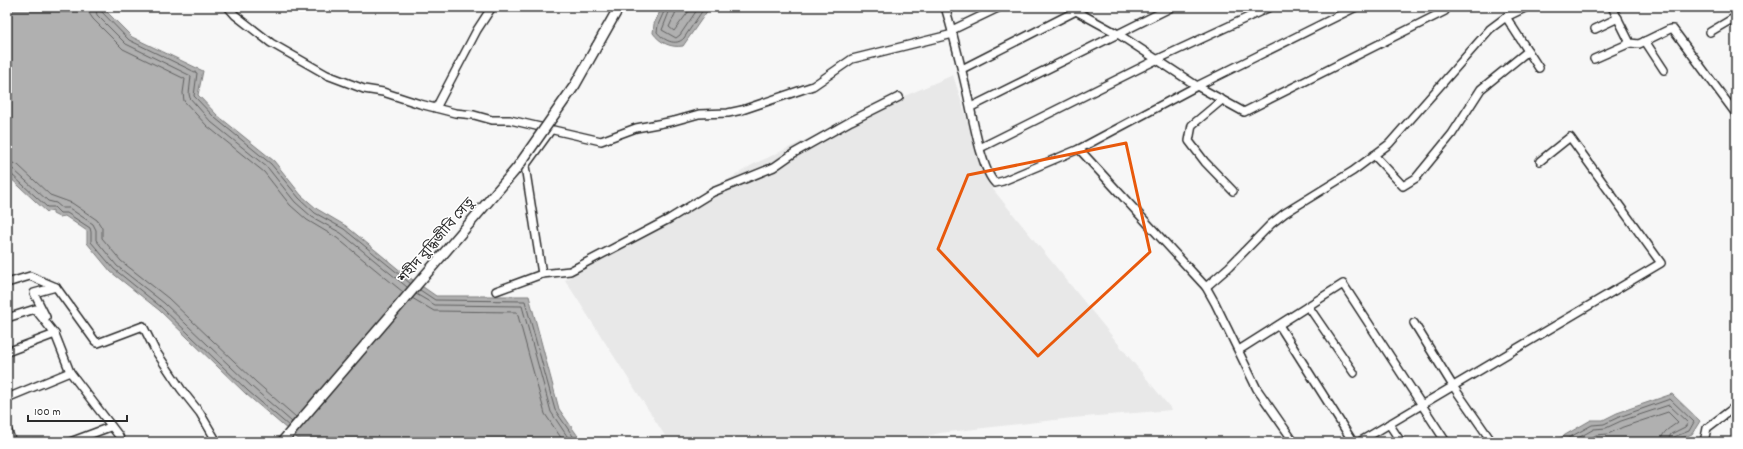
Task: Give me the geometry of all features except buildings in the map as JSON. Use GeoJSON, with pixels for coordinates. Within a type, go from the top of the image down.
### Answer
{"type":"FeatureCollection","features":[{"type":"Feature","properties":{"kind":"main road","name":"শহীদ বুদ্ধিজীবি সেতু"},"geometry":{"type":"LineString","coordinates":[[282,442],[517,168],[575,84],[619,7]]}},
{"type":"Feature","properties":{"kind":"street"},"geometry":{"type":"LineString","coordinates":[[228,7],[235,15],[271,43],[327,75],[364,89],[383,92],[436,108],[492,120],[510,120],[601,141],[636,128],[674,121],[699,114],[728,113],[742,110],[813,86],[852,60],[953,32],[1000,7]]}},
{"type":"Feature","properties":{"kind":"street"},"geometry":{"type":"LineString","coordinates":[[436,108],[477,30],[492,7]]}},
{"type":"Feature","properties":{"kind":"street"},"geometry":{"type":"LineString","coordinates":[[945,7],[953,32],[980,148],[990,178],[995,183],[1079,149],[1197,86],[1356,7]]}},
{"type":"Feature","properties":{"kind":"street"},"geometry":{"type":"LineString","coordinates":[[971,107],[1172,7]]}},
{"type":"Feature","properties":{"kind":"street"},"geometry":{"type":"LineString","coordinates":[[980,148],[1156,60],[1270,7]]}},
{"type":"Feature","properties":{"kind":"street"},"geometry":{"type":"LineString","coordinates":[[1206,287],[1229,267],[1271,224],[1285,213],[1353,171],[1389,144],[1490,29],[1506,17],[1527,7]]}},
{"type":"Feature","properties":{"kind":"street"},"geometry":{"type":"LineString","coordinates":[[1612,7],[1630,43]]}},
{"type":"Feature","properties":{"kind":"street"},"geometry":{"type":"LineString","coordinates":[[962,69],[1078,9],[1197,86],[1244,112],[1445,11]]}},
{"type":"Feature","properties":{"kind":"street"},"geometry":{"type":"LineString","coordinates":[[1506,17],[1539,68]]}},
{"type":"Feature","properties":{"kind":"street"},"geometry":{"type":"LineString","coordinates":[[1595,29],[1618,18]]}},
{"type":"Feature","properties":{"kind":"street"},"geometry":{"type":"LineString","coordinates":[[1710,32],[1732,19],[1736,25]]}},
{"type":"Feature","properties":{"kind":"street"},"geometry":{"type":"LineString","coordinates":[[1594,60],[1630,43],[1639,44],[1670,28],[1673,29],[1736,114]]}},
{"type":"Feature","properties":{"kind":"street"},"geometry":{"type":"LineString","coordinates":[[1645,42],[1664,70]]}},
{"type":"Feature","properties":{"kind":"street"},"geometry":{"type":"LineString","coordinates":[[1374,155],[1403,186],[1416,178],[1452,134],[1481,89],[1528,51]]}},
{"type":"Feature","properties":{"kind":"street"},"geometry":{"type":"LineString","coordinates":[[496,291],[542,274],[570,271],[668,219],[713,192],[774,167],[794,153],[898,97]]}},
{"type":"Feature","properties":{"kind":"street"},"geometry":{"type":"LineString","coordinates":[[1222,100],[1192,125],[1189,141],[1205,162],[1233,191]]}},
{"type":"Feature","properties":{"kind":"street"},"geometry":{"type":"LineString","coordinates":[[542,274],[525,166],[551,130]]}},
{"type":"Feature","properties":{"kind":"street"},"geometry":{"type":"LineString","coordinates":[[1359,442],[1662,263],[1570,137],[1540,161]]}},
{"type":"Feature","properties":{"kind":"street"},"geometry":{"type":"LineString","coordinates":[[1079,149],[1206,287],[1257,388],[1294,442]]}},
{"type":"Feature","properties":{"kind":"street"},"geometry":{"type":"LineString","coordinates":[[7,283],[30,276],[56,288],[98,343],[143,326],[155,350],[181,389],[200,413],[217,442]]}},
{"type":"Feature","properties":{"kind":"street"},"geometry":{"type":"LineString","coordinates":[[1239,350],[1343,284],[1446,442]]}},
{"type":"Feature","properties":{"kind":"street"},"geometry":{"type":"LineString","coordinates":[[44,319],[46,317],[34,293],[56,288]]}},
{"type":"Feature","properties":{"kind":"street"},"geometry":{"type":"LineString","coordinates":[[1308,306],[1354,373]]}},
{"type":"Feature","properties":{"kind":"street"},"geometry":{"type":"LineString","coordinates":[[7,318],[35,309],[55,334],[70,372],[119,436],[121,442]]}},
{"type":"Feature","properties":{"kind":"street"},"geometry":{"type":"LineString","coordinates":[[1414,323],[1453,386],[1492,442]]}},
{"type":"Feature","properties":{"kind":"street"},"geometry":{"type":"LineString","coordinates":[[1279,325],[1353,442]]}},
{"type":"Feature","properties":{"kind":"street"},"geometry":{"type":"LineString","coordinates":[[7,352],[55,334]]}},
{"type":"Feature","properties":{"kind":"street"},"geometry":{"type":"LineString","coordinates":[[7,398],[70,372]]}},
{"type":"Feature","properties":{"kind":"street"},"geometry":{"type":"LineString","coordinates":[[1704,442],[1707,428],[1736,406]]}},
{"type":"Feature","properties":{"kind":"street"},"geometry":{"type":"LineString","coordinates":[[1389,424],[1401,442]]}},
{"type":"Feature","properties":{"kind":"street"},"geometry":{"type":"LineString","coordinates":[[70,442],[110,426]]}},
{"type":"Feature","properties":{"kind":"street"},"geometry":{"type":"LineString","coordinates":[[7,429],[12,442]]}},
{"type":"Feature","properties":{"kind":"highlighted area"},"geometry":{"type":"Polygon","coordinates":[[[1126,143],[1150,252],[1038,356],[938,249],[968,175],[1126,143]]]}},
{"type":"Feature","properties":{"kind":"shaded area"},"geometry":{"type":"Polygon","coordinates":[[[953,75],[987,182],[1172,410],[1072,418],[940,433],[902,442],[669,442],[565,280],[752,165],[822,132],[953,75]]]}},
{"type":"Feature","properties":{"kind":"water"},"geometry":{"type":"Polygon","coordinates":[[[7,7],[102,7],[132,37],[203,71],[198,95],[217,115],[274,161],[301,195],[317,209],[346,226],[403,273],[436,296],[529,296],[559,409],[582,442],[302,442],[246,394],[159,310],[111,272],[87,243],[87,231],[65,216],[59,217],[53,214],[53,210],[47,212],[7,175],[7,7]]]}},
{"type":"Feature","properties":{"kind":"water"},"geometry":{"type":"Polygon","coordinates":[[[662,7],[710,7],[683,46],[674,46],[662,42],[653,33],[654,24],[662,7]]]}},
{"type":"Feature","properties":{"kind":"water"},"geometry":{"type":"Polygon","coordinates":[[[1672,394],[1700,421],[1692,434],[1672,442],[1553,442],[1591,420],[1603,420],[1617,413],[1672,394]]]}}]}
